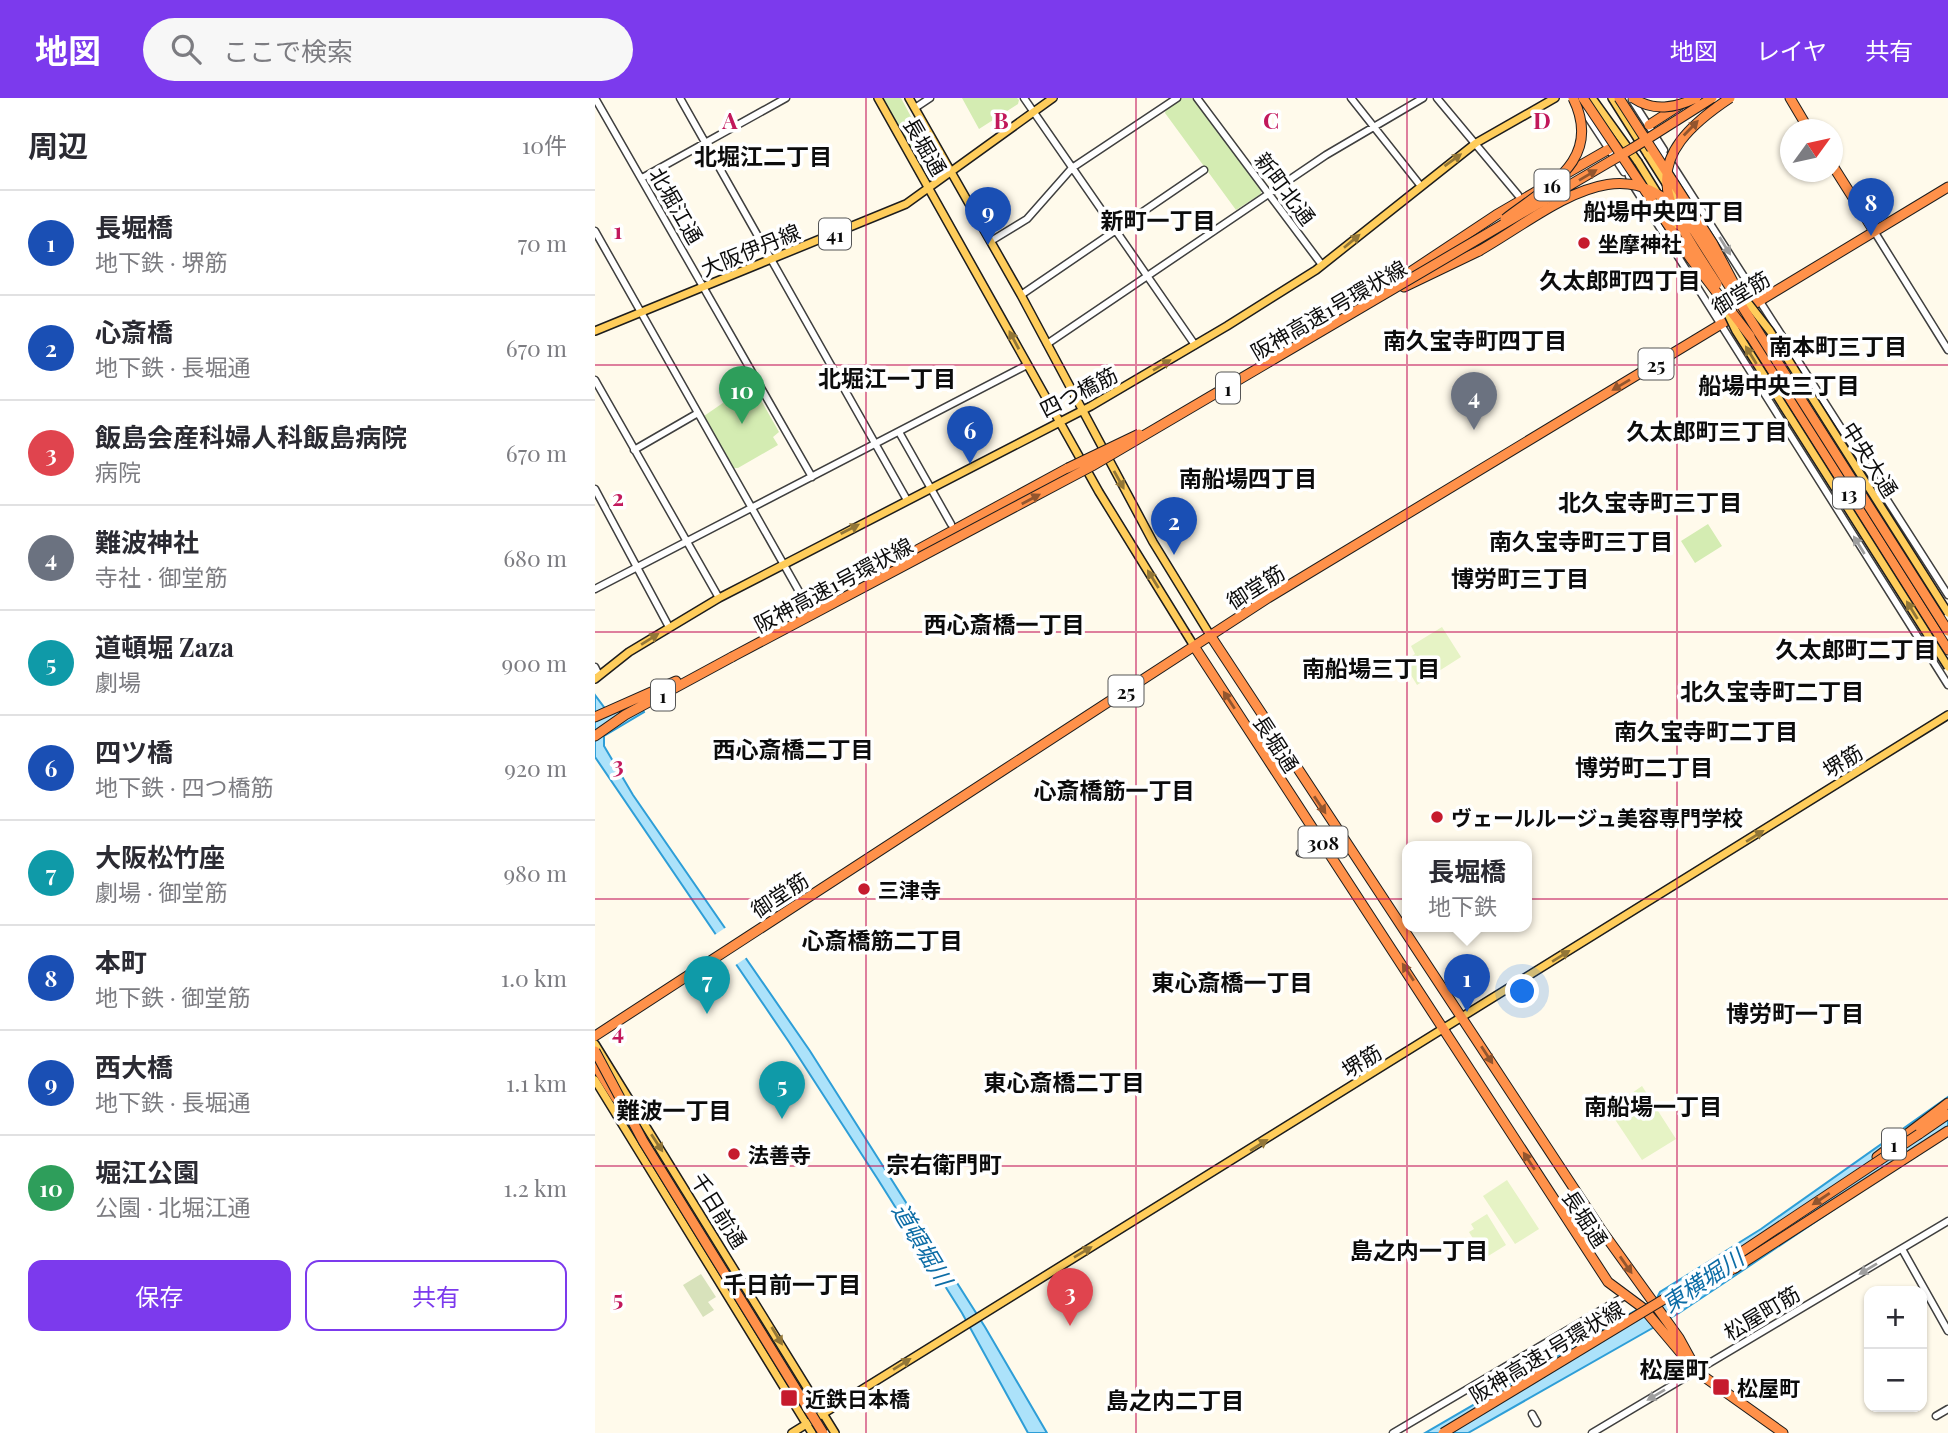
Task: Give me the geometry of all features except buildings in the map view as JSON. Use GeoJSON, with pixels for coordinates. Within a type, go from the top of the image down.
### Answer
{"type":"FeatureCollection","features":[{"type":"Feature","properties":{"kind":"highway","name":"16"},"geometry":{"type":"LineString","coordinates":[[1473,243],[1551,186],[1570,168],[1577,154],[1582,131],[1574,98]]}},
{"type":"Feature","properties":{"kind":"highway"},"geometry":{"type":"LineString","coordinates":[[1583,98],[1691,259],[1753,332]]}},
{"type":"Feature","properties":{"kind":"highway"},"geometry":{"type":"LineString","coordinates":[[1619,98],[1713,244],[1753,332]]}},
{"type":"Feature","properties":{"kind":"highway"},"geometry":{"type":"LineString","coordinates":[[1632,98],[1658,107],[1681,104],[1696,98]]}},
{"type":"Feature","properties":{"kind":"highway"},"geometry":{"type":"LineString","coordinates":[[1649,125],[1690,98]]}},
{"type":"Feature","properties":{"kind":"highway","name":"阪神高速1号環状線"},"geometry":{"type":"LineString","coordinates":[[595,736],[625,715],[1040,494],[1187,412],[1712,98]]}},
{"type":"Feature","properties":{"kind":"highway"},"geometry":{"type":"LineString","coordinates":[[1730,98],[1700,119],[1676,146],[1667,168],[1667,195],[1678,221],[1753,332]]}},
{"type":"Feature","properties":{"kind":"highway"},"geometry":{"type":"LineString","coordinates":[[1790,98],[1802,119]]}},
{"type":"Feature","properties":{"kind":"highway"},"geometry":{"type":"LineString","coordinates":[[1324,331],[1496,215],[1609,149]]}},
{"type":"Feature","properties":{"kind":"highway","name":"13"},"geometry":{"type":"LineString","coordinates":[[1383,297],[1479,251],[1583,192],[1606,184],[1627,182],[1651,188],[1681,212],[1948,650]]}},
{"type":"Feature","properties":{"kind":"highway"},"geometry":{"type":"LineString","coordinates":[[1842,182],[1874,231]]}},
{"type":"Feature","properties":{"kind":"highway","name":"御堂筋"},"geometry":{"type":"LineString","coordinates":[[595,1036],[1210,635],[1948,187]]}},
{"type":"Feature","properties":{"kind":"highway","name":"13"},"geometry":{"type":"LineString","coordinates":[[1753,332],[1948,631]]}},
{"type":"Feature","properties":{"kind":"highway"},"geometry":{"type":"LineString","coordinates":[[865,570],[884,568],[1093,455],[1187,412]]}},
{"type":"Feature","properties":{"kind":"highway","name":"長堀通"},"geometry":{"type":"LineString","coordinates":[[1210,635],[1402,927]]}},
{"type":"Feature","properties":{"kind":"highway","name":"長堀通"},"geometry":{"type":"LineString","coordinates":[[1194,646],[1608,1282],[1640,1305],[1696,1371],[1783,1433]]}},
{"type":"Feature","properties":{"kind":"highway","name":"阪神高速1号環状線"},"geometry":{"type":"LineString","coordinates":[[598,715],[732,657]]}},
{"type":"Feature","properties":{"kind":"highway","name":"長堀通"},"geometry":{"type":"LineString","coordinates":[[1405,932],[1602,1231],[1692,1358],[1696,1371]]}},
{"type":"Feature","properties":{"kind":"highway"},"geometry":{"type":"LineString","coordinates":[[595,1051],[643,1141]]}},
{"type":"Feature","properties":{"kind":"highway"},"geometry":{"type":"LineString","coordinates":[[595,1065],[823,1433]]}},
{"type":"Feature","properties":{"kind":"highway","name":"1"},"geometry":{"type":"LineString","coordinates":[[1840,1186],[1948,1103]]}},
{"type":"Feature","properties":{"kind":"highway","name":"阪神高速1号環状線"},"geometry":{"type":"LineString","coordinates":[[1444,1433],[1619,1329],[1948,1115]]}},
{"type":"Feature","properties":{"kind":"highway"},"geometry":{"type":"LineString","coordinates":[[1619,1329],[1746,1261],[1948,1131]]}},
{"type":"Feature","properties":{"kind":"main road","name":"長堀通"},"geometry":{"type":"LineString","coordinates":[[878,98],[1099,492],[1194,646]]}},
{"type":"Feature","properties":{"kind":"main road","name":"長堀通"},"geometry":{"type":"LineString","coordinates":[[909,98],[1021,295],[1153,542],[1210,635]]}},
{"type":"Feature","properties":{"kind":"main road","name":"大阪伊丹線"},"geometry":{"type":"LineString","coordinates":[[595,331],[899,208],[1053,98]]}},
{"type":"Feature","properties":{"kind":"main road","name":"四つ橋筋"},"geometry":{"type":"LineString","coordinates":[[597,677],[669,627],[719,598],[1081,411],[1195,345],[1322,265],[1420,185],[1476,144],[1555,98]]}},
{"type":"Feature","properties":{"kind":"main road"},"geometry":{"type":"LineString","coordinates":[[1592,98],[1637,162],[1712,281],[1736,331],[1948,667]]}},
{"type":"Feature","properties":{"kind":"main road","name":"中央大通"},"geometry":{"type":"LineString","coordinates":[[1612,98],[1723,272],[1770,331],[1948,613]]}},
{"type":"Feature","properties":{"kind":"main road","name":"堺筋"},"geometry":{"type":"LineString","coordinates":[[792,1433],[1948,715]]}},
{"type":"Feature","properties":{"kind":"main road","name":"千日前通"},"geometry":{"type":"LineString","coordinates":[[595,1044],[835,1433]]}},
{"type":"Feature","properties":{"kind":"main road","name":"千日前通"},"geometry":{"type":"LineString","coordinates":[[595,1080],[812,1433]]}},
{"type":"Feature","properties":{"kind":"street","name":"北堀江通"},"geometry":{"type":"LineString","coordinates":[[595,98],[812,477]]}},
{"type":"Feature","properties":{"kind":"street"},"geometry":{"type":"LineString","coordinates":[[680,98],[907,500]]}},
{"type":"Feature","properties":{"kind":"street"},"geometry":{"type":"LineString","coordinates":[[642,178],[786,98]]}},
{"type":"Feature","properties":{"kind":"street"},"geometry":{"type":"LineString","coordinates":[[915,108],[930,98]]}},
{"type":"Feature","properties":{"kind":"street"},"geometry":{"type":"LineString","coordinates":[[1024,98],[1195,345]]}},
{"type":"Feature","properties":{"kind":"street"},"geometry":{"type":"LineString","coordinates":[[991,241],[1027,219],[1072,168],[1177,98]]}},
{"type":"Feature","properties":{"kind":"street","name":"新町北通"},"geometry":{"type":"LineString","coordinates":[[1197,98],[1322,265]]}},
{"type":"Feature","properties":{"kind":"street"},"geometry":{"type":"LineString","coordinates":[[1351,98],[1420,185]]}},
{"type":"Feature","properties":{"kind":"street"},"geometry":{"type":"LineString","coordinates":[[1047,344],[1374,126],[1423,98]]}},
{"type":"Feature","properties":{"kind":"street"},"geometry":{"type":"LineString","coordinates":[[1437,98],[1518,195]]}},
{"type":"Feature","properties":{"kind":"street"},"geometry":{"type":"LineString","coordinates":[[1574,98],[1716,313],[1948,685]]}},
{"type":"Feature","properties":{"kind":"street"},"geometry":{"type":"LineString","coordinates":[[1632,98],[1668,158]]}},
{"type":"Feature","properties":{"kind":"street","name":"中央大通"},"geometry":{"type":"LineString","coordinates":[[1624,116],[1668,158],[1948,595]]}},
{"type":"Feature","properties":{"kind":"street"},"geometry":{"type":"LineString","coordinates":[[1610,125],[1631,182]]}},
{"type":"Feature","properties":{"kind":"street"},"geometry":{"type":"LineString","coordinates":[[1021,295],[1203,170]]}},
{"type":"Feature","properties":{"kind":"street"},"geometry":{"type":"LineString","coordinates":[[595,231],[805,602]]}},
{"type":"Feature","properties":{"kind":"street"},"geometry":{"type":"LineString","coordinates":[[1874,231],[1948,350]]}},
{"type":"Feature","properties":{"kind":"street"},"geometry":{"type":"LineString","coordinates":[[595,589],[1027,365]]}},
{"type":"Feature","properties":{"kind":"street"},"geometry":{"type":"LineString","coordinates":[[595,380],[719,598]]}},
{"type":"Feature","properties":{"kind":"street"},"geometry":{"type":"LineString","coordinates":[[634,450],[698,413]]}},
{"type":"Feature","properties":{"kind":"street"},"geometry":{"type":"LineString","coordinates":[[899,432],[951,524]]}},
{"type":"Feature","properties":{"kind":"street"},"geometry":{"type":"LineString","coordinates":[[595,489],[669,627]]}},
{"type":"Feature","properties":{"kind":"street"},"geometry":{"type":"LineString","coordinates":[[595,667],[597,677]]}},
{"type":"Feature","properties":{"kind":"street"},"geometry":{"type":"LineString","coordinates":[[1300,853],[1338,830]]}},
{"type":"Feature","properties":{"kind":"street","name":"松屋町筋"},"geometry":{"type":"LineString","coordinates":[[1592,1433],[1948,1221]]}},
{"type":"Feature","properties":{"kind":"street"},"geometry":{"type":"LineString","coordinates":[[1902,1249],[1948,1331]]}},
{"type":"Feature","properties":{"kind":"street"},"geometry":{"type":"LineString","coordinates":[[1393,1433],[1506,1373],[1625,1296]]}},
{"type":"Feature","properties":{"kind":"street"},"geometry":{"type":"LineString","coordinates":[[1936,1416],[1948,1409]]}},
{"type":"Feature","properties":{"kind":"street"},"geometry":{"type":"LineString","coordinates":[[1532,1414],[1537,1423]]}},
{"type":"Feature","properties":{"kind":"green space"},"geometry":{"type":"Polygon","coordinates":[[[883,98],[901,98],[933,158],[921,165],[883,98]]]}},
{"type":"Feature","properties":{"kind":"green space"},"geometry":{"type":"Polygon","coordinates":[[[962,98],[1019,100],[1018,104],[979,129],[962,98]]]}},
{"type":"Feature","properties":{"kind":"green space"},"geometry":{"type":"Polygon","coordinates":[[[1182,98],[1192,98],[1261,190],[1261,194],[1236,210],[1165,113],[1166,109],[1182,98]]]}},
{"type":"Feature","properties":{"kind":"green space"},"geometry":{"type":"Polygon","coordinates":[[[749,385],[753,386],[779,432],[773,437],[778,445],[734,468],[704,416],[749,385]]]}},
{"type":"Feature","properties":{"kind":"green space"},"geometry":{"type":"Polygon","coordinates":[[[1708,524],[1722,546],[1695,563],[1681,541],[1708,524]]]}},
{"type":"Feature","properties":{"kind":"green space"},"geometry":{"type":"Polygon","coordinates":[[[1442,627],[1461,657],[1417,685],[1403,662],[1415,654],[1411,646],[1442,627]]]}},
{"type":"Feature","properties":{"kind":"green space"},"geometry":{"type":"Polygon","coordinates":[[[1642,1086],[1676,1139],[1642,1160],[1612,1115],[1633,1102],[1629,1095],[1642,1086]]]}},
{"type":"Feature","properties":{"kind":"green space"},"geometry":{"type":"Polygon","coordinates":[[[1507,1180],[1539,1229],[1515,1244],[1483,1196],[1507,1180]]]}},
{"type":"Feature","properties":{"kind":"green space"},"geometry":{"type":"Polygon","coordinates":[[[1487,1214],[1506,1245],[1485,1258],[1469,1232],[1474,1229],[1471,1224],[1487,1214]]]}},
{"type":"Feature","properties":{"kind":"green space"},"geometry":{"type":"Polygon","coordinates":[[[701,1274],[716,1297],[708,1302],[714,1310],[703,1317],[683,1285],[701,1274]]]}},
{"type":"Feature","properties":{"kind":"water","name":"道頓堀川"},"geometry":{"type":"Polygon","coordinates":[[[595,695],[607,711],[637,697],[644,712],[604,736],[604,746],[633,795],[810,1051],[985,1327],[1047,1433],[1028,1433],[962,1313],[877,1178],[789,1042],[595,757],[595,695]]]}},
{"type":"Feature","properties":{"kind":"water","name":"東横堀川"},"geometry":{"type":"Polygon","coordinates":[[[1948,1097],[1948,1133],[1679,1313],[1468,1433],[1425,1433],[1657,1298],[1660,1292],[1761,1229],[1948,1097]]]}},
{"type":"Feature","properties":{"kind":"pier"},"geometry":{"type":"Polygon","coordinates":[[[728,926],[749,956],[734,966],[713,936],[728,926]]]}},
{"type":"Feature","properties":{"kind":"place","name":"本町"},"geometry":{"type":"Point","coordinates":[1871,236]}},
{"type":"Feature","properties":{"kind":"place","name":"坐摩神社"},"geometry":{"type":"Point","coordinates":[1584,243]}},
{"type":"Feature","properties":{"kind":"place","name":"西大橋"},"geometry":{"type":"Point","coordinates":[988,245]}},
{"type":"Feature","properties":{"kind":"place","name":"堀江公園"},"geometry":{"type":"Point","coordinates":[742,424]}},
{"type":"Feature","properties":{"kind":"place","name":"難波神社"},"geometry":{"type":"Point","coordinates":[1474,430]}},
{"type":"Feature","properties":{"kind":"place","name":"四ツ橋"},"geometry":{"type":"Point","coordinates":[970,464]}},
{"type":"Feature","properties":{"kind":"place","name":"心斎橋"},"geometry":{"type":"Point","coordinates":[1174,555]}},
{"type":"Feature","properties":{"kind":"place","name":"ヴェールルージュ美容専門学校"},"geometry":{"type":"Point","coordinates":[1437,817]}},
{"type":"Feature","properties":{"kind":"place","name":"三津寺"},"geometry":{"type":"Point","coordinates":[864,889]}},
{"type":"Feature","properties":{"kind":"place","name":"長堀橋"},"geometry":{"type":"Point","coordinates":[1467,1012]}},
{"type":"Feature","properties":{"kind":"place","name":"大阪松竹座"},"geometry":{"type":"Point","coordinates":[707,1014]}},
{"type":"Feature","properties":{"kind":"place","name":"道頓堀 Zaza"},"geometry":{"type":"Point","coordinates":[782,1119]}},
{"type":"Feature","properties":{"kind":"place","name":"法善寺"},"geometry":{"type":"Point","coordinates":[734,1154]}},
{"type":"Feature","properties":{"kind":"place","name":"飯島会産科婦人科飯島病院"},"geometry":{"type":"Point","coordinates":[1070,1326]}},
{"type":"Feature","properties":{"kind":"place","name":"松屋町"},"geometry":{"type":"Point","coordinates":[1721,1387]}},
{"type":"Feature","properties":{"kind":"place","name":"近鉄日本橋"},"geometry":{"type":"Point","coordinates":[789,1398]}},
{"type":"Feature","properties":{"kind":"district","name":"北堀江二丁目"},"geometry":{"type":"Point","coordinates":[763,155]}},
{"type":"Feature","properties":{"kind":"district","name":"船場中央四丁目"},"geometry":{"type":"Point","coordinates":[1664,210]}},
{"type":"Feature","properties":{"kind":"district","name":"新町一丁目"},"geometry":{"type":"Point","coordinates":[1158,219]}},
{"type":"Feature","properties":{"kind":"district","name":"久太郎町四丁目"},"geometry":{"type":"Point","coordinates":[1620,279]}},
{"type":"Feature","properties":{"kind":"district","name":"南久宝寺町四丁目"},"geometry":{"type":"Point","coordinates":[1475,339]}},
{"type":"Feature","properties":{"kind":"district","name":"南本町三丁目"},"geometry":{"type":"Point","coordinates":[1838,345]}},
{"type":"Feature","properties":{"kind":"district","name":"北堀江一丁目"},"geometry":{"type":"Point","coordinates":[887,377]}},
{"type":"Feature","properties":{"kind":"district","name":"船場中央三丁目"},"geometry":{"type":"Point","coordinates":[1779,384]}},
{"type":"Feature","properties":{"kind":"district","name":"久太郎町三丁目"},"geometry":{"type":"Point","coordinates":[1707,430]}},
{"type":"Feature","properties":{"kind":"district","name":"南船場四丁目"},"geometry":{"type":"Point","coordinates":[1248,477]}},
{"type":"Feature","properties":{"kind":"district","name":"北久宝寺町三丁目"},"geometry":{"type":"Point","coordinates":[1650,501]}},
{"type":"Feature","properties":{"kind":"district","name":"南久宝寺町三丁目"},"geometry":{"type":"Point","coordinates":[1581,540]}},
{"type":"Feature","properties":{"kind":"district","name":"博労町三丁目"},"geometry":{"type":"Point","coordinates":[1520,577]}},
{"type":"Feature","properties":{"kind":"district","name":"西心斎橋一丁目"},"geometry":{"type":"Point","coordinates":[1004,623]}},
{"type":"Feature","properties":{"kind":"district","name":"久太郎町二丁目"},"geometry":{"type":"Point","coordinates":[1856,648]}},
{"type":"Feature","properties":{"kind":"district","name":"南船場三丁目"},"geometry":{"type":"Point","coordinates":[1371,667]}},
{"type":"Feature","properties":{"kind":"district","name":"北久宝寺町二丁目"},"geometry":{"type":"Point","coordinates":[1772,690]}},
{"type":"Feature","properties":{"kind":"district","name":"南久宝寺町二丁目"},"geometry":{"type":"Point","coordinates":[1706,730]}},
{"type":"Feature","properties":{"kind":"district","name":"西心斎橋二丁目"},"geometry":{"type":"Point","coordinates":[793,748]}},
{"type":"Feature","properties":{"kind":"district","name":"博労町二丁目"},"geometry":{"type":"Point","coordinates":[1644,766]}},
{"type":"Feature","properties":{"kind":"district","name":"心斎橋筋一丁目"},"geometry":{"type":"Point","coordinates":[1114,789]}},
{"type":"Feature","properties":{"kind":"district","name":"心斎橋筋二丁目"},"geometry":{"type":"Point","coordinates":[882,939]}},
{"type":"Feature","properties":{"kind":"district","name":"東心斎橋一丁目"},"geometry":{"type":"Point","coordinates":[1232,981]}},
{"type":"Feature","properties":{"kind":"district","name":"博労町一丁目"},"geometry":{"type":"Point","coordinates":[1795,1012]}},
{"type":"Feature","properties":{"kind":"district","name":"東心斎橋二丁目"},"geometry":{"type":"Point","coordinates":[1064,1081]}},
{"type":"Feature","properties":{"kind":"district","name":"南船場一丁目"},"geometry":{"type":"Point","coordinates":[1653,1105]}},
{"type":"Feature","properties":{"kind":"district","name":"難波一丁目"},"geometry":{"type":"Point","coordinates":[674,1109]}},
{"type":"Feature","properties":{"kind":"district","name":"宗右衛門町"},"geometry":{"type":"Point","coordinates":[944,1163]}},
{"type":"Feature","properties":{"kind":"district","name":"島之内一丁目"},"geometry":{"type":"Point","coordinates":[1419,1249]}},
{"type":"Feature","properties":{"kind":"district","name":"千日前一丁目"},"geometry":{"type":"Point","coordinates":[792,1283]}},
{"type":"Feature","properties":{"kind":"district","name":"松屋町"},"geometry":{"type":"Point","coordinates":[1674,1368]}},
{"type":"Feature","properties":{"kind":"district","name":"島之内二丁目"},"geometry":{"type":"Point","coordinates":[1175,1399]}}]}
